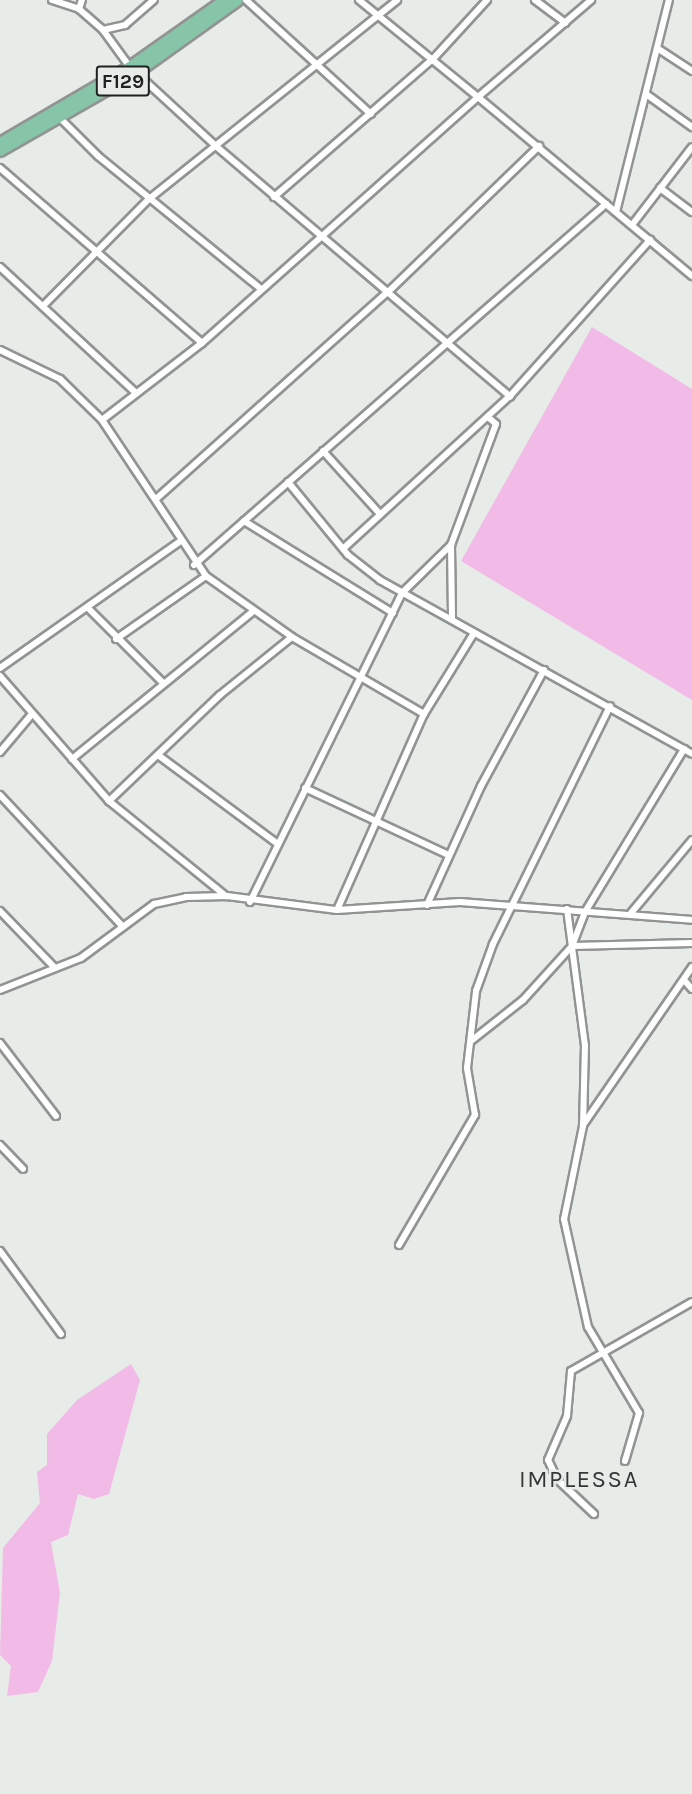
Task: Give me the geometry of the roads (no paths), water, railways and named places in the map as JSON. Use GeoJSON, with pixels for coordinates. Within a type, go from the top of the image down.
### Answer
{"type":"FeatureCollection","features":[{"type":"Feature","properties":{"kind":"main road","name":"F129"},"geometry":{"type":"LineString","coordinates":[[0,143],[133,70],[225,0]]}},
{"type":"Feature","properties":{"kind":"main road","name":"F129"},"geometry":{"type":"LineString","coordinates":[[0,151],[60,118],[238,0]]}},
{"type":"Feature","properties":{"kind":"street"},"geometry":{"type":"LineString","coordinates":[[52,0],[79,9],[103,30],[133,70],[217,147],[451,343],[510,396]]}},
{"type":"Feature","properties":{"kind":"street"},"geometry":{"type":"LineString","coordinates":[[79,9],[82,0]]}},
{"type":"Feature","properties":{"kind":"street"},"geometry":{"type":"LineString","coordinates":[[103,30],[125,25],[154,0]]}},
{"type":"Feature","properties":{"kind":"street"},"geometry":{"type":"LineString","coordinates":[[246,0],[371,114]]}},
{"type":"Feature","properties":{"kind":"street"},"geometry":{"type":"LineString","coordinates":[[359,0],[539,146],[692,276]]}},
{"type":"Feature","properties":{"kind":"street"},"geometry":{"type":"LineString","coordinates":[[43,306],[95,250],[149,199],[382,17],[397,0]]}},
{"type":"Feature","properties":{"kind":"street"},"geometry":{"type":"LineString","coordinates":[[274,196],[433,59],[487,0]]}},
{"type":"Feature","properties":{"kind":"street"},"geometry":{"type":"LineString","coordinates":[[535,0],[565,23]]}},
{"type":"Feature","properties":{"kind":"street"},"geometry":{"type":"LineString","coordinates":[[102,420],[202,343],[261,289],[324,237],[478,97],[591,0]]}},
{"type":"Feature","properties":{"kind":"street"},"geometry":{"type":"LineString","coordinates":[[616,212],[669,0]]}},
{"type":"Feature","properties":{"kind":"street"},"geometry":{"type":"LineString","coordinates":[[657,48],[692,71]]}},
{"type":"Feature","properties":{"kind":"street"},"geometry":{"type":"LineString","coordinates":[[646,93],[692,127]]}},
{"type":"Feature","properties":{"kind":"street"},"geometry":{"type":"LineString","coordinates":[[60,118],[149,199],[261,289]]}},
{"type":"Feature","properties":{"kind":"street"},"geometry":{"type":"LineString","coordinates":[[156,499],[389,291],[539,146]]}},
{"type":"Feature","properties":{"kind":"street"},"geometry":{"type":"LineString","coordinates":[[632,225],[692,147]]}},
{"type":"Feature","properties":{"kind":"street"},"geometry":{"type":"LineString","coordinates":[[0,168],[202,343]]}},
{"type":"Feature","properties":{"kind":"street"},"geometry":{"type":"LineString","coordinates":[[660,188],[692,212]]}},
{"type":"Feature","properties":{"kind":"street"},"geometry":{"type":"LineString","coordinates":[[194,565],[451,343],[606,204]]}},
{"type":"Feature","properties":{"kind":"street"},"geometry":{"type":"LineString","coordinates":[[345,547],[510,396],[650,240]]}},
{"type":"Feature","properties":{"kind":"street"},"geometry":{"type":"LineString","coordinates":[[0,267],[136,393]]}},
{"type":"Feature","properties":{"kind":"street"},"geometry":{"type":"LineString","coordinates":[[0,350],[60,379],[102,420],[156,499],[194,565],[206,576],[252,612],[423,714]]}},
{"type":"Feature","properties":{"kind":"street"},"geometry":{"type":"LineString","coordinates":[[452,619],[451,545],[496,423],[488,417]]}},
{"type":"Feature","properties":{"kind":"street"},"geometry":{"type":"LineString","coordinates":[[323,452],[380,514]]}},
{"type":"Feature","properties":{"kind":"street"},"geometry":{"type":"LineString","coordinates":[[288,482],[345,547],[355,563],[402,593],[610,706],[692,754]]}},
{"type":"Feature","properties":{"kind":"street"},"geometry":{"type":"LineString","coordinates":[[244,521],[393,613]]}},
{"type":"Feature","properties":{"kind":"street"},"geometry":{"type":"LineString","coordinates":[[0,668],[179,542]]}},
{"type":"Feature","properties":{"kind":"street"},"geometry":{"type":"LineString","coordinates":[[250,902],[402,593],[451,545]]}},
{"type":"Feature","properties":{"kind":"street"},"geometry":{"type":"LineString","coordinates":[[116,639],[206,576]]}},
{"type":"Feature","properties":{"kind":"street"},"geometry":{"type":"LineString","coordinates":[[88,608],[116,639],[162,682]]}},
{"type":"Feature","properties":{"kind":"street"},"geometry":{"type":"LineString","coordinates":[[72,759],[162,682],[252,612]]}},
{"type":"Feature","properties":{"kind":"street"},"geometry":{"type":"LineString","coordinates":[[337,910],[423,714],[474,633]]}},
{"type":"Feature","properties":{"kind":"street"},"geometry":{"type":"LineString","coordinates":[[109,801],[292,637]]}},
{"type":"Feature","properties":{"kind":"street"},"geometry":{"type":"LineString","coordinates":[[427,905],[449,855],[544,670]]}},
{"type":"Feature","properties":{"kind":"street"},"geometry":{"type":"LineString","coordinates":[[0,676],[109,801],[227,896]]}},
{"type":"Feature","properties":{"kind":"street"},"geometry":{"type":"LineString","coordinates":[[399,1245],[475,1115],[467,1068],[476,991],[493,944],[516,906],[610,706]]}},
{"type":"Feature","properties":{"kind":"street"},"geometry":{"type":"LineString","coordinates":[[0,752],[32,714]]}},
{"type":"Feature","properties":{"kind":"street"},"geometry":{"type":"LineString","coordinates":[[471,1041],[524,1000],[572,946],[585,912],[684,749]]}},
{"type":"Feature","properties":{"kind":"street"},"geometry":{"type":"LineString","coordinates":[[158,755],[278,844]]}},
{"type":"Feature","properties":{"kind":"street"},"geometry":{"type":"LineString","coordinates":[[305,788],[377,819],[449,855]]}},
{"type":"Feature","properties":{"kind":"street"},"geometry":{"type":"LineString","coordinates":[[0,795],[123,927]]}},
{"type":"Feature","properties":{"kind":"street"},"geometry":{"type":"LineString","coordinates":[[631,913],[692,840]]}},
{"type":"Feature","properties":{"kind":"street"},"geometry":{"type":"LineString","coordinates":[[0,990],[81,958],[154,904],[227,896],[250,902],[337,910],[427,905],[516,906],[631,913],[692,920]]}},
{"type":"Feature","properties":{"kind":"street"},"geometry":{"type":"LineString","coordinates":[[567,909],[585,1045],[583,1126],[564,1220],[588,1327],[639,1413],[625,1461]]}},
{"type":"Feature","properties":{"kind":"street"},"geometry":{"type":"LineString","coordinates":[[0,911],[55,968]]}},
{"type":"Feature","properties":{"kind":"street"},"geometry":{"type":"LineString","coordinates":[[572,946],[692,943]]}},
{"type":"Feature","properties":{"kind":"street"},"geometry":{"type":"LineString","coordinates":[[583,1126],[692,967]]}},
{"type":"Feature","properties":{"kind":"street"},"geometry":{"type":"LineString","coordinates":[[684,980],[692,989]]}},
{"type":"Feature","properties":{"kind":"street"},"geometry":{"type":"LineString","coordinates":[[0,1043],[56,1116]]}},
{"type":"Feature","properties":{"kind":"street"},"geometry":{"type":"LineString","coordinates":[[0,1145],[22,1169]]}},
{"type":"Feature","properties":{"kind":"street"},"geometry":{"type":"LineString","coordinates":[[0,1251],[61,1334]]}},
{"type":"Feature","properties":{"kind":"street"},"geometry":{"type":"LineString","coordinates":[[0,1261],[9,1262]]}},
{"type":"Feature","properties":{"kind":"street"},"geometry":{"type":"LineString","coordinates":[[594,1514],[557,1479],[548,1460],[567,1416],[571,1371],[692,1302]]}},
{"type":"Feature","properties":{"kind":"district","name":"IMPLESSA"},"geometry":{"type":"Point","coordinates":[579,1480]}}]}
